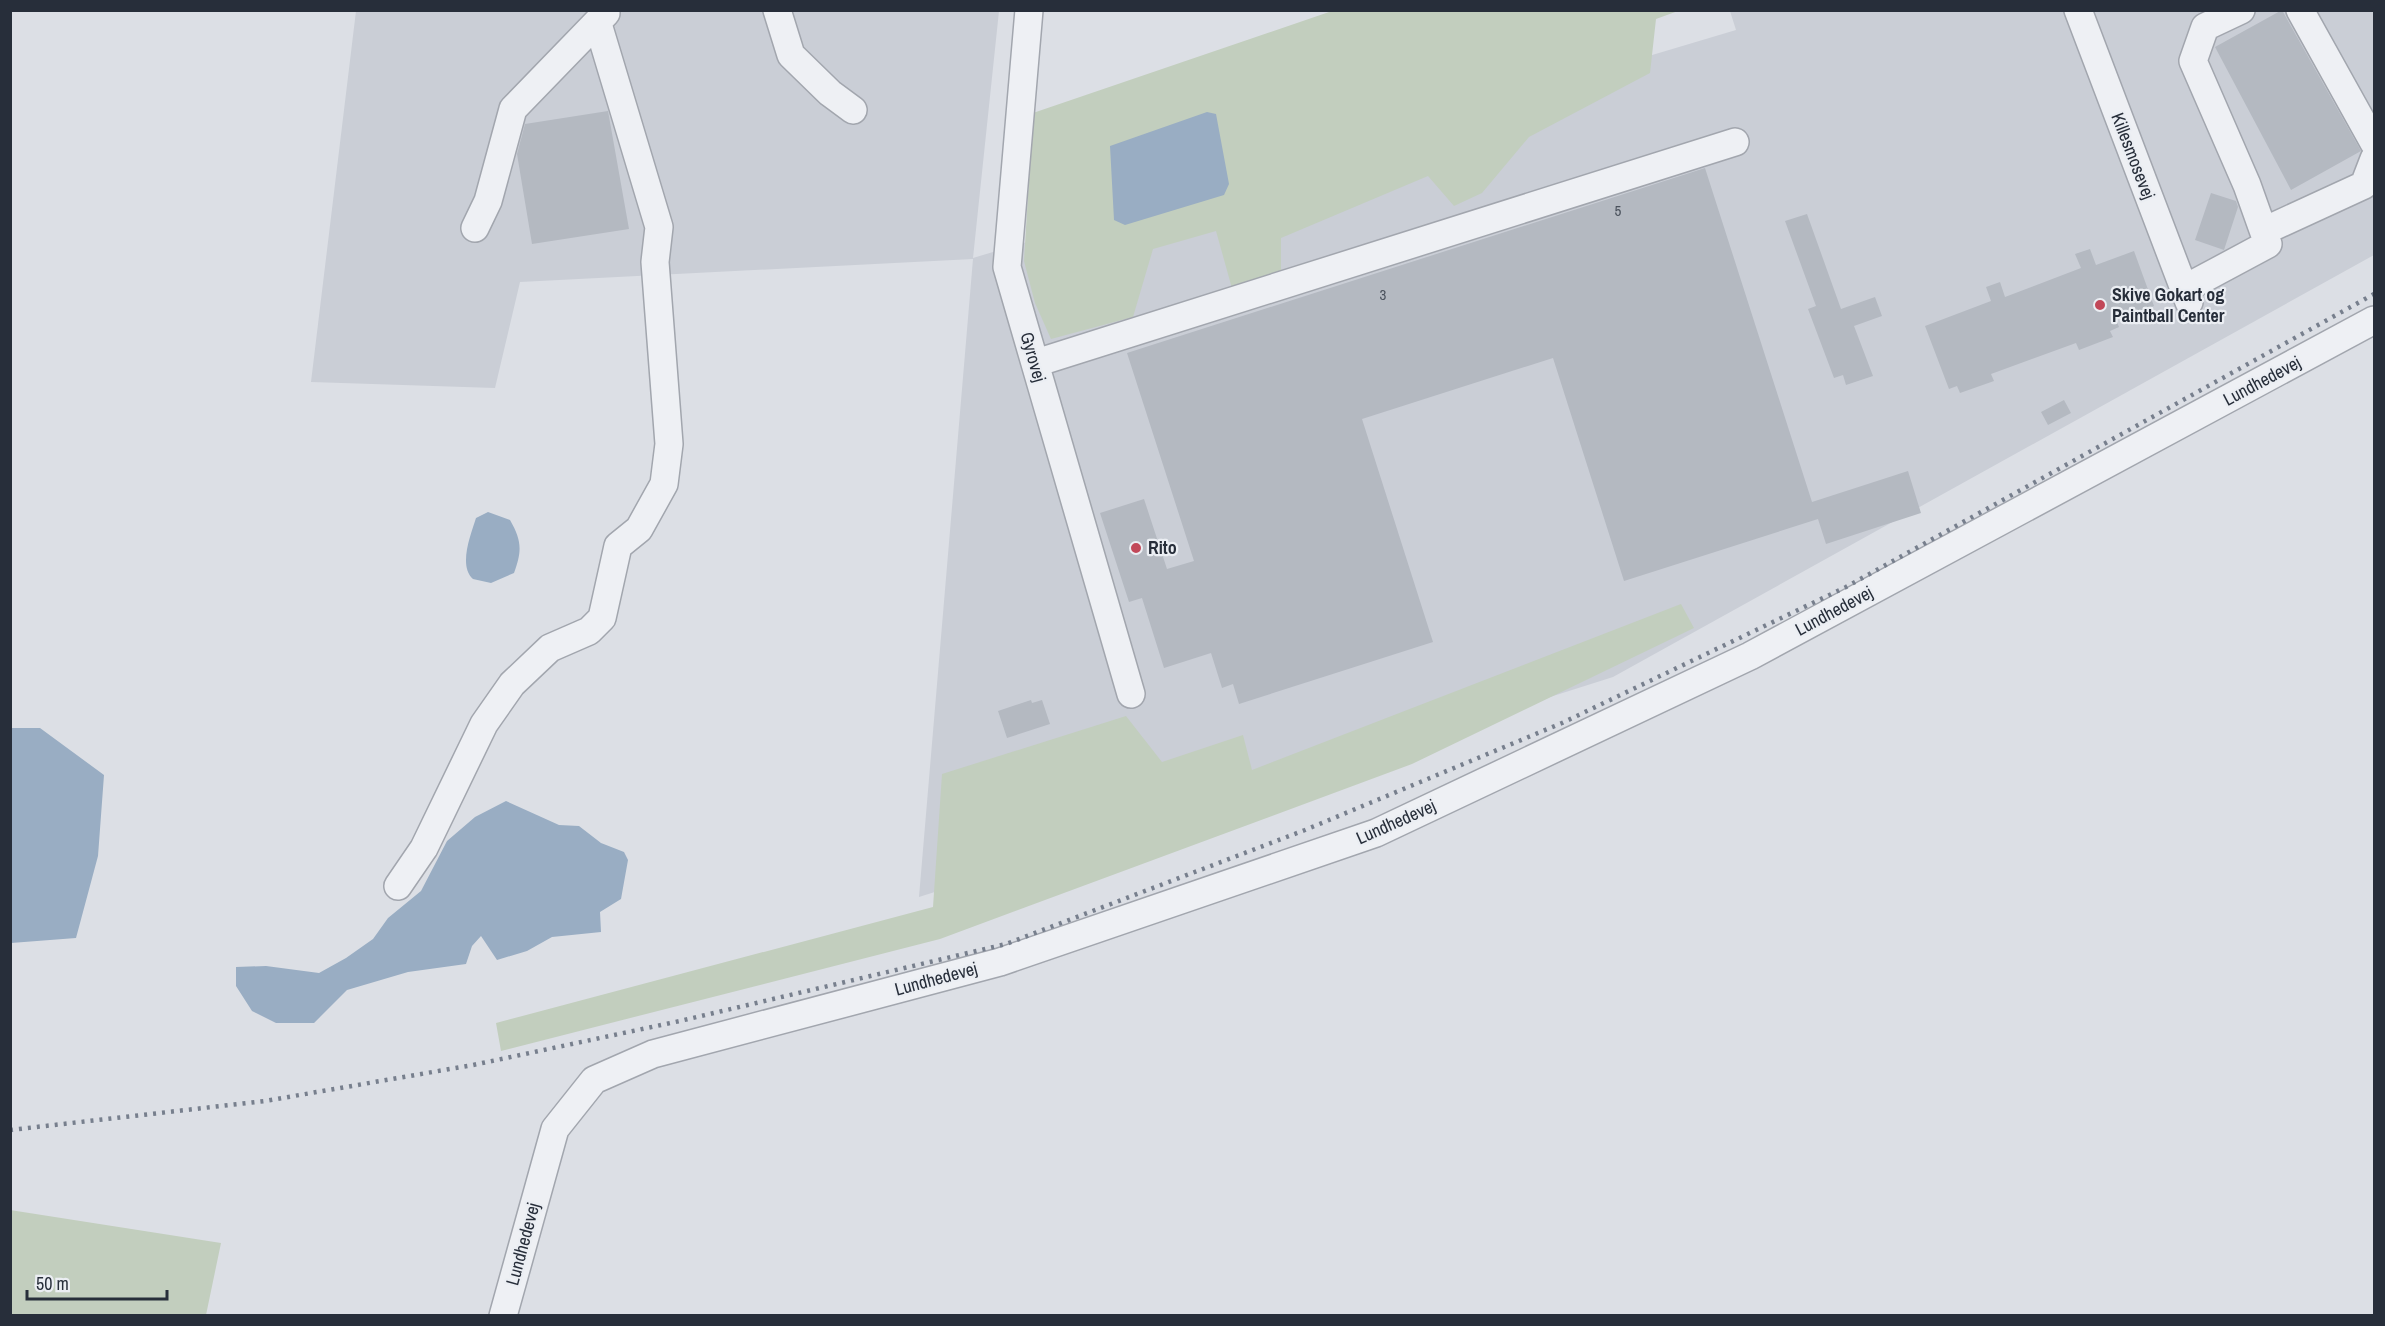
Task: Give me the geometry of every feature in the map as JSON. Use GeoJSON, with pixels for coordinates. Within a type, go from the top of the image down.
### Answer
{"type":"FeatureCollection","features":[{"type":"Feature","properties":{"kind":"street"},"geometry":{"type":"LineString","coordinates":[[777,10],[791,55],[830,93],[853,110]]}},
{"type":"Feature","properties":{"kind":"street","name":"Gyrovej"},"geometry":{"type":"LineString","coordinates":[[1029,10],[1007,267],[1131,694]]}},
{"type":"Feature","properties":{"kind":"street","name":"Killesmosevej"},"geometry":{"type":"LineString","coordinates":[[2078,10],[2186,295],[2268,244],[2264,231]]}},
{"type":"Feature","properties":{"kind":"street"},"geometry":{"type":"LineString","coordinates":[[2241,10],[2205,27],[2193,61],[2247,185],[2264,231],[2364,185],[2374,159]]}},
{"type":"Feature","properties":{"kind":"street"},"geometry":{"type":"LineString","coordinates":[[2300,10],[2374,143]]}},
{"type":"Feature","properties":{"kind":"street"},"geometry":{"type":"LineString","coordinates":[[398,886],[424,848],[484,724],[512,684],[550,648],[589,631],[602,618],[618,546],[639,529],[664,484],[669,444],[655,262],[659,226],[603,17],[531,88],[513,109],[488,201],[475,228]]}},
{"type":"Feature","properties":{"kind":"street"},"geometry":{"type":"LineString","coordinates":[[1036,363],[1735,142]]}},
{"type":"Feature","properties":{"kind":"street","name":"Lundhedevej"},"geometry":{"type":"LineString","coordinates":[[503,1316],[555,1129],[594,1080],[653,1054],[1000,962],[1376,833],[1750,656],[2374,320]]}},
{"type":"Feature","properties":{"kind":"shaded area"},"geometry":{"type":"Polygon","coordinates":[[[356,11],[999,11],[973,258],[1736,30],[1730,11],[2374,11],[2374,255],[1613,677],[919,897],[973,259],[520,282],[495,388],[311,382],[356,11]]]}},
{"type":"Feature","properties":{"kind":"green space"},"geometry":{"type":"Polygon","coordinates":[[[1332,11],[1678,11],[1656,19],[1650,73],[1529,137],[1482,193],[1454,206],[1428,176],[1281,238],[1281,274],[1233,292],[1216,231],[1153,249],[1133,317],[1051,339],[1035,303],[1024,261],[1033,113],[1332,11]]]}},
{"type":"Feature","properties":{"kind":"green space"},"geometry":{"type":"Polygon","coordinates":[[[1681,604],[1694,628],[1412,764],[940,939],[501,1051],[496,1023],[933,907],[942,774],[1126,716],[1162,762],[1243,735],[1252,770],[1681,604]]]}},
{"type":"Feature","properties":{"kind":"green space"},"geometry":{"type":"Polygon","coordinates":[[[10,1210],[221,1243],[206,1315],[11,1315],[10,1210]]]}},
{"type":"Feature","properties":{"kind":"water"},"geometry":{"type":"Polygon","coordinates":[[[1207,112],[1216,114],[1229,184],[1224,195],[1125,225],[1114,220],[1110,146],[1207,112]]]}},
{"type":"Feature","properties":{"kind":"water"},"geometry":{"type":"Polygon","coordinates":[[[488,512],[510,520],[520,546],[514,573],[491,583],[473,579],[466,566],[467,550],[476,518],[488,512]]]}},
{"type":"Feature","properties":{"kind":"water"},"geometry":{"type":"Polygon","coordinates":[[[11,728],[40,728],[104,775],[98,856],[76,938],[11,943],[11,728]]]}},
{"type":"Feature","properties":{"kind":"water"},"geometry":{"type":"Polygon","coordinates":[[[506,801],[559,825],[579,826],[601,843],[624,852],[628,860],[621,899],[600,912],[601,932],[552,937],[527,951],[497,960],[481,936],[472,946],[466,964],[408,972],[347,990],[314,1023],[276,1023],[252,1011],[236,986],[236,967],[266,966],[319,973],[346,958],[373,939],[388,918],[421,891],[447,841],[475,817],[506,801]]]}},
{"type":"Feature","properties":{"kind":"building"},"geometry":{"type":"Polygon","coordinates":[[[2282,10],[2361,151],[2291,190],[2215,47],[2282,10]]]}},
{"type":"Feature","properties":{"kind":"building"},"geometry":{"type":"Polygon","coordinates":[[[608,111],[629,229],[532,244],[517,154],[525,124],[608,111]]]}},
{"type":"Feature","properties":{"kind":"building"},"geometry":{"type":"Polygon","coordinates":[[[1705,168],[1812,502],[1908,471],[1921,513],[1826,544],[1818,519],[1624,581],[1553,358],[1362,419],[1433,642],[1239,704],[1233,684],[1222,688],[1211,653],[1164,668],[1142,598],[1129,602],[1100,513],[1144,499],[1167,569],[1194,561],[1127,353],[1705,168]]]}},
{"type":"Feature","properties":{"kind":"building"},"geometry":{"type":"Polygon","coordinates":[[[2211,193],[2236,201],[2238,207],[2224,250],[2195,240],[2211,193]]]}},
{"type":"Feature","properties":{"kind":"building"},"geometry":{"type":"Polygon","coordinates":[[[1807,214],[1841,309],[1875,297],[1882,316],[1854,326],[1873,376],[1846,385],[1843,375],[1834,378],[1808,309],[1816,306],[1785,221],[1807,214]]]}},
{"type":"Feature","properties":{"kind":"building"},"geometry":{"type":"Polygon","coordinates":[[[2090,249],[2096,265],[2134,251],[2154,306],[2116,319],[2119,327],[2110,331],[2113,337],[2079,350],[2076,343],[1991,374],[1994,381],[1960,393],[1957,386],[1949,389],[1925,326],[1991,301],[1986,287],[2000,282],[2005,297],[2081,268],[2075,254],[2090,249]]]}},
{"type":"Feature","properties":{"kind":"building"},"geometry":{"type":"Polygon","coordinates":[[[2064,400],[2071,413],[2048,425],[2041,412],[2064,400]]]}},
{"type":"Feature","properties":{"kind":"building"},"geometry":{"type":"Polygon","coordinates":[[[1031,700],[1032,703],[1042,700],[1050,724],[1007,738],[998,711],[1031,700]]]}},
{"type":"Feature","properties":{"kind":"railway"},"geometry":{"type":"LineString","coordinates":[[10,1130],[265,1101],[473,1065],[680,1021],[1006,944],[1305,830],[1562,723],[1846,587],[2374,294]]}},
{"type":"Feature","properties":{"kind":"place","name":"Skive Gokart og Paintball Center"},"geometry":{"type":"Point","coordinates":[2100,305]}},
{"type":"Feature","properties":{"kind":"place","name":"Rito"},"geometry":{"type":"Point","coordinates":[1136,548]}}]}
